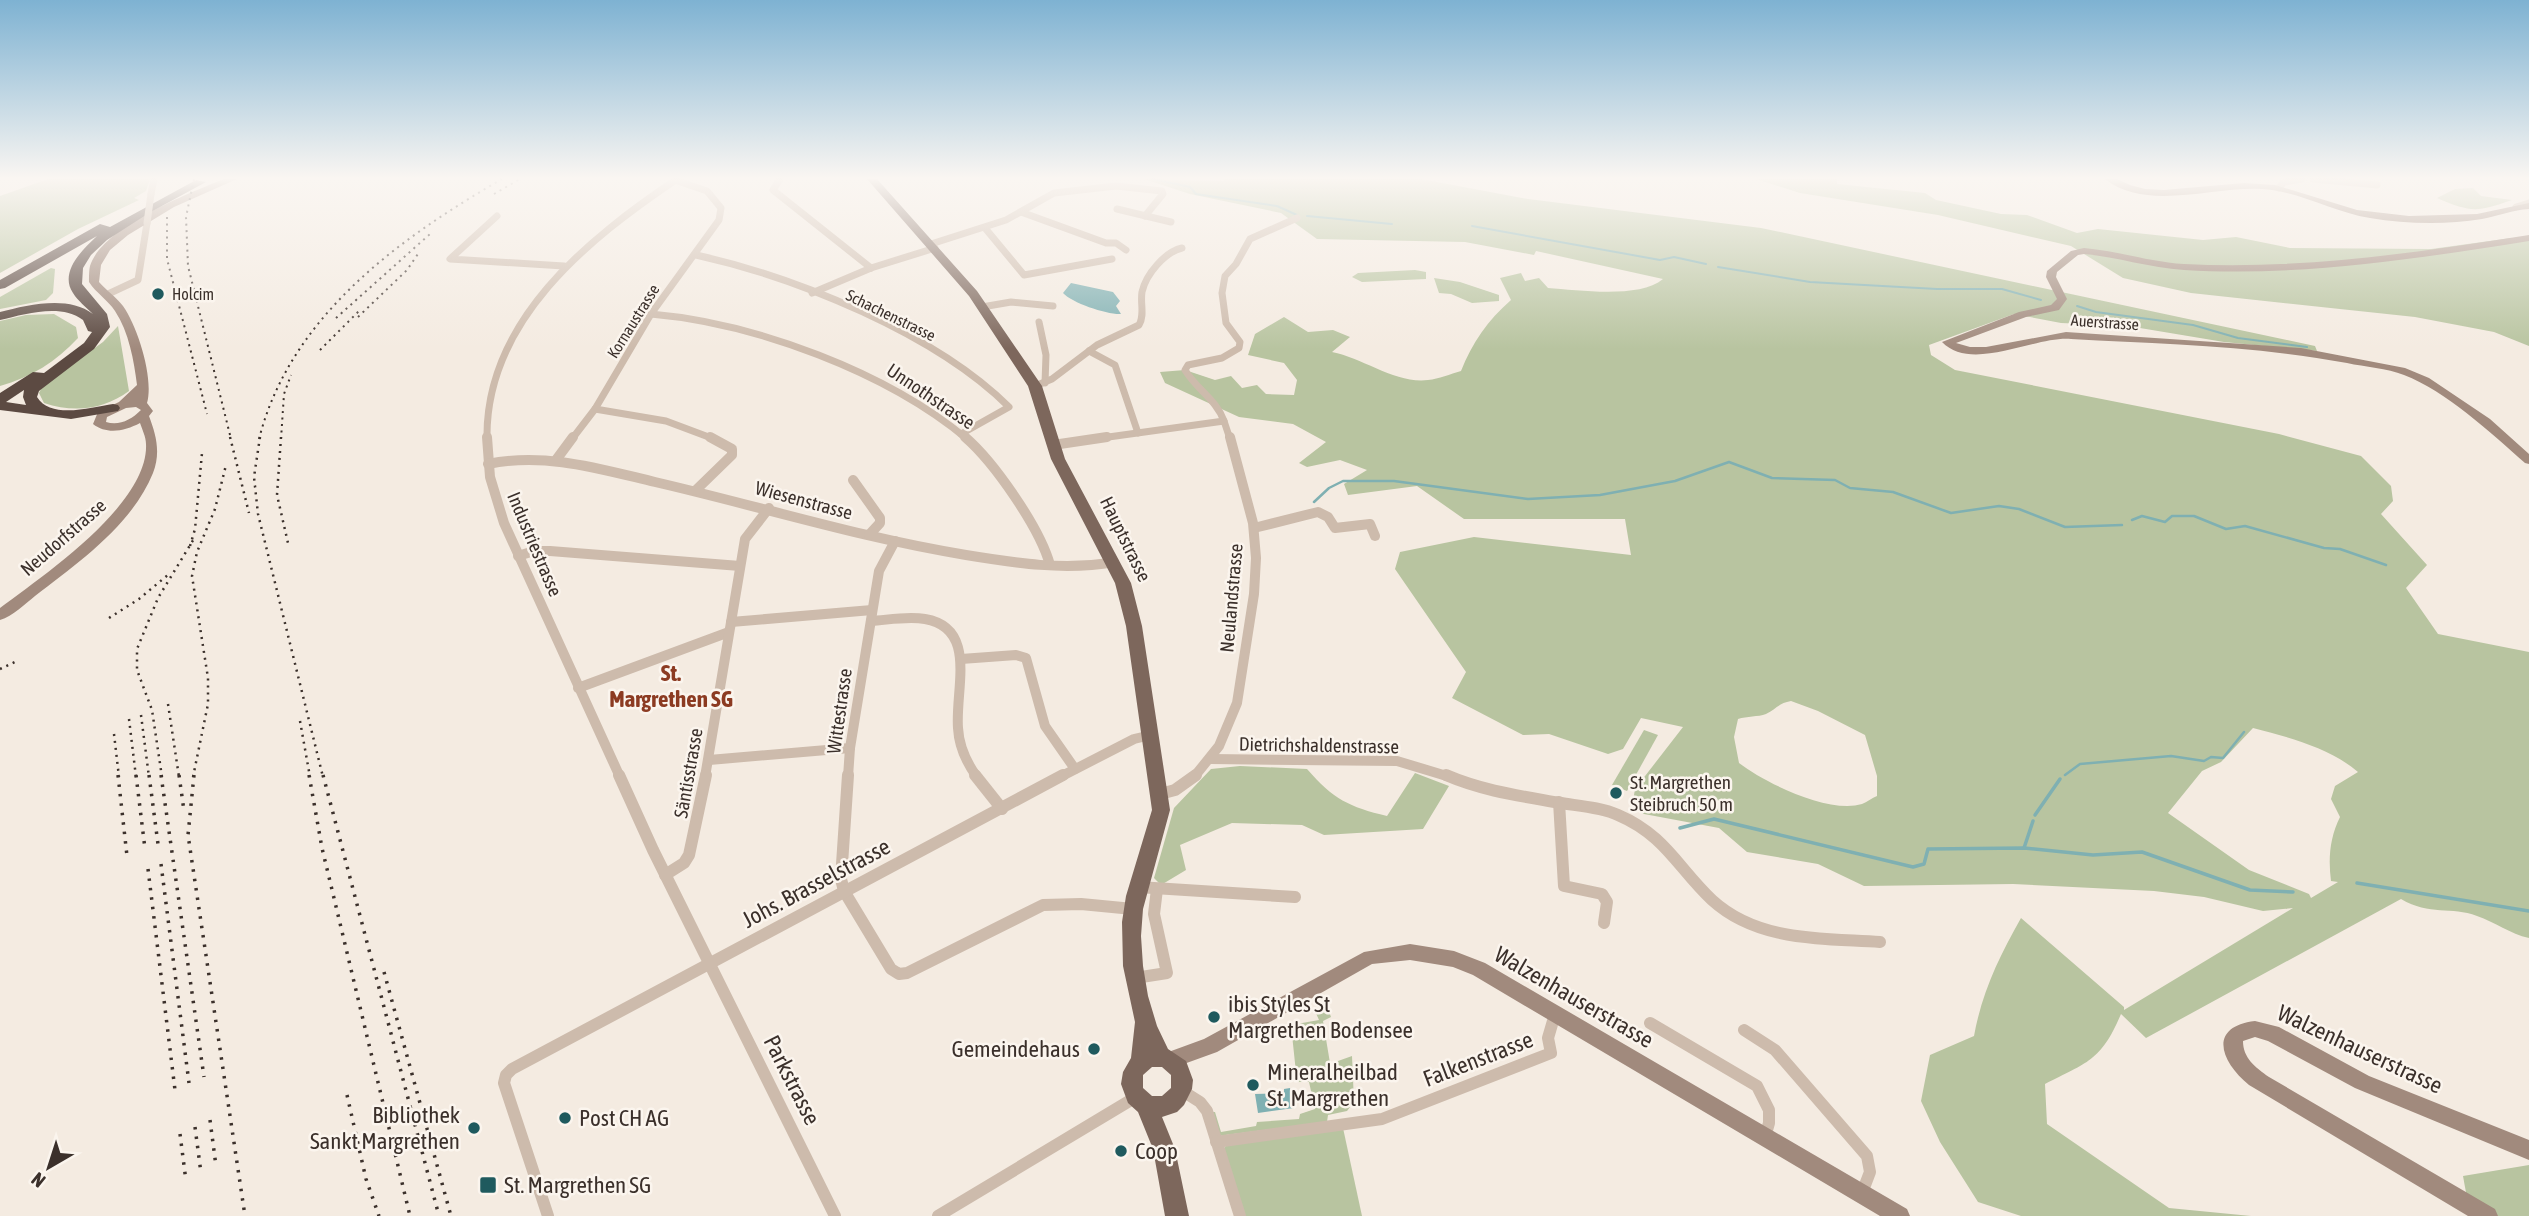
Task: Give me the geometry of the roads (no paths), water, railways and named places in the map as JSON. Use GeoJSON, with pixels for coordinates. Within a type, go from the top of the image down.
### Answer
{"type":"FeatureCollection","features":[{"type":"Feature","properties":{"kind":"highway"},"geometry":{"type":"LineString","coordinates":[[0,278],[76,236]]}},
{"type":"Feature","properties":{"kind":"highway"},"geometry":{"type":"LineString","coordinates":[[0,285],[87,236]]}},
{"type":"Feature","properties":{"kind":"highway"},"geometry":{"type":"LineString","coordinates":[[44,411],[32,403],[32,389],[89,346],[103,327],[101,316],[81,295],[75,284],[75,271],[82,258],[105,236]]}},
{"type":"Feature","properties":{"kind":"highway"},"geometry":{"type":"LineString","coordinates":[[0,316],[32,309],[58,308],[81,312],[93,321],[92,332],[85,342],[31,380],[0,408]]}},
{"type":"Feature","properties":{"kind":"highway"},"geometry":{"type":"LineString","coordinates":[[0,391],[31,380]]}},
{"type":"Feature","properties":{"kind":"highway"},"geometry":{"type":"LineString","coordinates":[[0,408],[83,415],[118,406]]}},
{"type":"Feature","properties":{"kind":"highway"},"geometry":{"type":"LineString","coordinates":[[0,408],[55,421],[98,422]]}},
{"type":"Feature","properties":{"kind":"main road","name":"Hauptstrasse"},"geometry":{"type":"LineString","coordinates":[[924,236],[1040,384],[1053,445],[1067,479],[1123,583],[1134,626],[1160,794],[1159,824],[1138,887],[1131,937],[1135,978],[1160,1081],[1164,1149],[1177,1216]]}},
{"type":"Feature","properties":{"kind":"street"},"geometry":{"type":"LineString","coordinates":[[123,236],[108,246],[98,258],[93,271],[94,282],[125,319],[144,386],[142,410],[126,425]]}},
{"type":"Feature","properties":{"kind":"street"},"geometry":{"type":"LineString","coordinates":[[106,295],[138,280],[145,236]]}},
{"type":"Feature","properties":{"kind":"street"},"geometry":{"type":"LineString","coordinates":[[475,236],[450,259],[564,266]]}},
{"type":"Feature","properties":{"kind":"street","name":"Industriestrasse"},"geometry":{"type":"LineString","coordinates":[[598,236],[564,266],[520,324],[499,368],[487,418],[488,464],[500,510],[518,556],[665,875],[709,964]]}},
{"type":"Feature","properties":{"kind":"street","name":"Kornaustrasse"},"geometry":{"type":"LineString","coordinates":[[556,460],[595,409],[651,314],[709,236]]}},
{"type":"Feature","properties":{"kind":"street"},"geometry":{"type":"LineString","coordinates":[[830,236],[871,268]]}},
{"type":"Feature","properties":{"kind":"street"},"geometry":{"type":"LineString","coordinates":[[812,293],[871,268],[963,236]]}},
{"type":"Feature","properties":{"kind":"street"},"geometry":{"type":"LineString","coordinates":[[991,236],[1024,275],[1112,259]]}},
{"type":"Feature","properties":{"kind":"street"},"geometry":{"type":"LineString","coordinates":[[1086,236],[1106,243],[1116,243],[1126,250]]}},
{"type":"Feature","properties":{"kind":"street","name":"Neulandstrasse"},"geometry":{"type":"LineString","coordinates":[[1160,794],[1182,788],[1211,759],[1237,703],[1256,559],[1254,528],[1241,470],[1220,404],[1192,385],[1185,370],[1188,365],[1222,358],[1239,348],[1240,342],[1236,334],[1226,323],[1222,293],[1225,276],[1236,264],[1250,239],[1257,236]]}},
{"type":"Feature","properties":{"kind":"street","name":"Auerstrasse"},"geometry":{"type":"LineString","coordinates":[[2529,238],[2454,251],[2341,263],[2184,267],[2084,251],[2075,253],[2052,271],[2051,277],[2062,299],[2055,308],[2023,314],[1950,340],[1950,345],[1959,351],[1980,352],[2038,337],[2066,335],[2301,351],[2405,371],[2425,380],[2486,422],[2529,460]]}},
{"type":"Feature","properties":{"kind":"street"},"geometry":{"type":"LineString","coordinates":[[1040,384],[1107,339],[1136,327],[1142,321],[1142,293],[1147,279],[1170,251],[1182,248]]}},
{"type":"Feature","properties":{"kind":"street","name":"Schachenstrasse"},"geometry":{"type":"LineString","coordinates":[[696,255],[754,270],[812,293],[950,359],[978,378],[1008,405],[1004,412],[961,434]]}},
{"type":"Feature","properties":{"kind":"street"},"geometry":{"type":"LineString","coordinates":[[982,307],[1020,302],[1053,306]]}},
{"type":"Feature","properties":{"kind":"street","name":"Unnothstrasse"},"geometry":{"type":"LineString","coordinates":[[651,314],[711,321],[874,376],[911,398],[961,434],[984,456],[1047,552],[1050,565]]}},
{"type":"Feature","properties":{"kind":"street"},"geometry":{"type":"LineString","coordinates":[[1039,322],[1046,355],[1040,384]]}},
{"type":"Feature","properties":{"kind":"street"},"geometry":{"type":"LineString","coordinates":[[1088,351],[1115,365],[1139,433]]}},
{"type":"Feature","properties":{"kind":"street"},"geometry":{"type":"LineString","coordinates":[[144,386],[102,415],[98,422],[106,428],[126,425],[141,429],[153,442]]}},
{"type":"Feature","properties":{"kind":"street"},"geometry":{"type":"LineString","coordinates":[[118,406],[142,410]]}},
{"type":"Feature","properties":{"kind":"street"},"geometry":{"type":"LineString","coordinates":[[595,409],[657,416],[707,434],[732,449],[732,455],[696,490]]}},
{"type":"Feature","properties":{"kind":"street"},"geometry":{"type":"LineString","coordinates":[[142,410],[153,433],[153,442]]}},
{"type":"Feature","properties":{"kind":"street"},"geometry":{"type":"LineString","coordinates":[[1053,445],[1224,421]]}},
{"type":"Feature","properties":{"kind":"street","name":"Neudorfstrasse"},"geometry":{"type":"LineString","coordinates":[[0,615],[85,548],[129,504],[149,470],[153,457],[153,442]]}},
{"type":"Feature","properties":{"kind":"street","name":"Wiesenstrasse"},"geometry":{"type":"LineString","coordinates":[[488,464],[512,459],[556,460],[696,490],[869,535],[965,555],[1050,565],[1100,565],[1114,562]]}},
{"type":"Feature","properties":{"kind":"street"},"geometry":{"type":"LineString","coordinates":[[853,481],[880,520],[869,535]]}},
{"type":"Feature","properties":{"kind":"street","name":"Säntisstrasse"},"geometry":{"type":"LineString","coordinates":[[665,875],[682,865],[689,855],[709,760],[745,539],[769,508]]}},
{"type":"Feature","properties":{"kind":"street"},"geometry":{"type":"LineString","coordinates":[[1254,528],[1318,512],[1328,517],[1335,528],[1370,524],[1374,536]]}},
{"type":"Feature","properties":{"kind":"street","name":"Wittestrasse"},"geometry":{"type":"LineString","coordinates":[[844,891],[841,878],[850,748],[879,570],[895,541]]}},
{"type":"Feature","properties":{"kind":"street"},"geometry":{"type":"LineString","coordinates":[[518,556],[534,551],[550,551],[740,566]]}},
{"type":"Feature","properties":{"kind":"street"},"geometry":{"type":"LineString","coordinates":[[579,688],[730,627],[871,615],[925,619],[940,623],[957,637],[961,659],[957,722],[961,749],[972,772],[1002,809]]}},
{"type":"Feature","properties":{"kind":"street"},"geometry":{"type":"LineString","coordinates":[[961,659],[1016,655],[1027,658],[1045,726],[1075,769]]}},
{"type":"Feature","properties":{"kind":"street","name":"Johs. Brasselstrasse"},"geometry":{"type":"LineString","coordinates":[[548,1216],[504,1083],[506,1075],[519,1064],[1075,769],[1135,739],[1151,735]]}},
{"type":"Feature","properties":{"kind":"street"},"geometry":{"type":"LineString","coordinates":[[709,760],[850,748]]}},
{"type":"Feature","properties":{"kind":"street","name":"Dietrichshaldenstrasse"},"geometry":{"type":"LineString","coordinates":[[1211,759],[1397,761],[1426,767],[1462,782],[1497,792],[1617,814],[1639,825],[1668,848],[1713,901],[1754,927],[1782,935],[1880,942]]}},
{"type":"Feature","properties":{"kind":"street"},"geometry":{"type":"LineString","coordinates":[[1559,802],[1564,886],[1602,894],[1606,902],[1604,923]]}},
{"type":"Feature","properties":{"kind":"street"},"geometry":{"type":"LineString","coordinates":[[1138,887],[1295,897]]}},
{"type":"Feature","properties":{"kind":"street"},"geometry":{"type":"LineString","coordinates":[[1135,978],[1167,973],[1154,914],[1157,889]]}},
{"type":"Feature","properties":{"kind":"street"},"geometry":{"type":"LineString","coordinates":[[844,891],[891,969],[899,974],[907,973],[1043,905],[1080,904],[1133,909]]}},
{"type":"Feature","properties":{"kind":"street","name":"Walzenhauserstrasse"},"geometry":{"type":"LineString","coordinates":[[1160,1081],[1210,1046],[1338,972],[1384,953],[1410,951],[1454,959],[1479,969],[1900,1216]]}},
{"type":"Feature","properties":{"kind":"street","name":"Parkstrasse"},"geometry":{"type":"LineString","coordinates":[[709,964],[835,1216]]}},
{"type":"Feature","properties":{"kind":"street","name":"Falkenstrasse"},"geometry":{"type":"LineString","coordinates":[[1216,1142],[1381,1119],[1551,1053],[1548,1038],[1555,1014]]}},
{"type":"Feature","properties":{"kind":"street"},"geometry":{"type":"LineString","coordinates":[[1650,1023],[1757,1086],[1772,1115],[1765,1137]]}},
{"type":"Feature","properties":{"kind":"street","name":"Walzenhauserstrasse"},"geometry":{"type":"LineString","coordinates":[[2488,1216],[2262,1083],[2245,1070],[2234,1056],[2234,1037],[2240,1031],[2255,1029],[2272,1033],[2362,1082],[2529,1150]]}},
{"type":"Feature","properties":{"kind":"street"},"geometry":{"type":"LineString","coordinates":[[1744,1030],[1775,1050],[1867,1156],[1870,1172],[1862,1193]]}},
{"type":"Feature","properties":{"kind":"street"},"geometry":{"type":"LineString","coordinates":[[938,1216],[1160,1081],[1200,1102],[1207,1111],[1240,1216]]}},
{"type":"Feature","properties":{"kind":"water"},"geometry":{"type":"Polygon","coordinates":[[[1071,283],[1113,292],[1120,301],[1116,306],[1121,314],[1108,313],[1074,301],[1063,293],[1071,283]]]}},
{"type":"Feature","properties":{"kind":"water"},"geometry":{"type":"Polygon","coordinates":[[[1290,1088],[1294,1108],[1258,1113],[1255,1094],[1284,1093],[1284,1089],[1290,1088]]]}},
{"type":"Feature","properties":{"kind":"waterway"},"geometry":{"type":"LineString","coordinates":[[1526,236],[1660,260],[1674,257],[1706,264]]}},
{"type":"Feature","properties":{"kind":"waterway"},"geometry":{"type":"LineString","coordinates":[[1718,267],[1810,282],[1937,289],[2002,289],[2041,300]]}},
{"type":"Feature","properties":{"kind":"waterway"},"geometry":{"type":"LineString","coordinates":[[2077,306],[2096,312],[2193,325],[2238,338],[2307,347]]}},
{"type":"Feature","properties":{"kind":"waterway"},"geometry":{"type":"LineString","coordinates":[[1314,502],[1329,488],[1343,481],[1394,481],[1528,499],[1600,495],[1675,481],[1729,462],[1772,478],[1835,480],[1850,488],[1893,492],[1951,513],[1999,506],[2019,509],[2065,527],[2122,525]]}},
{"type":"Feature","properties":{"kind":"waterway"},"geometry":{"type":"LineString","coordinates":[[2132,520],[2142,516],[2165,522],[2172,516],[2194,516],[2226,529],[2245,526],[2324,548],[2340,549],[2386,565]]}},
{"type":"Feature","properties":{"kind":"waterway"},"geometry":{"type":"LineString","coordinates":[[2065,775],[2080,764],[2171,756],[2204,761],[2211,757],[2223,758],[2244,732]]}},
{"type":"Feature","properties":{"kind":"waterway"},"geometry":{"type":"LineString","coordinates":[[2035,815],[2060,779]]}},
{"type":"Feature","properties":{"kind":"waterway"},"geometry":{"type":"LineString","coordinates":[[1680,828],[1714,819],[1913,867],[1924,864],[1928,849],[2024,848]]}},
{"type":"Feature","properties":{"kind":"waterway"},"geometry":{"type":"LineString","coordinates":[[2024,848],[2033,821]]}},
{"type":"Feature","properties":{"kind":"waterway"},"geometry":{"type":"LineString","coordinates":[[2024,848],[2093,855],[2142,852],[2250,890],[2293,892]]}},
{"type":"Feature","properties":{"kind":"waterway"},"geometry":{"type":"LineString","coordinates":[[2357,883],[2529,911]]}},
{"type":"Feature","properties":{"kind":"railway"},"geometry":{"type":"LineString","coordinates":[[167,236],[167,259],[207,414]]}},
{"type":"Feature","properties":{"kind":"railway"},"geometry":{"type":"LineString","coordinates":[[187,236],[188,266],[231,439]]}},
{"type":"Feature","properties":{"kind":"railway"},"geometry":{"type":"LineString","coordinates":[[259,439],[274,395],[295,355],[322,319],[353,286],[414,236]]}},
{"type":"Feature","properties":{"kind":"railway"},"geometry":{"type":"LineString","coordinates":[[336,318],[428,236]]}},
{"type":"Feature","properties":{"kind":"railway"},"geometry":{"type":"LineString","coordinates":[[358,317],[407,270],[420,251]]}},
{"type":"Feature","properties":{"kind":"railway"},"geometry":{"type":"LineString","coordinates":[[320,350],[361,309]]}},
{"type":"Feature","properties":{"kind":"railway"},"geometry":{"type":"LineString","coordinates":[[281,439],[284,394],[291,375]]}},
{"type":"Feature","properties":{"kind":"railway"},"geometry":{"type":"LineString","coordinates":[[230,437],[249,513]]}},
{"type":"Feature","properties":{"kind":"railway"},"geometry":{"type":"LineString","coordinates":[[260,437],[254,477],[258,514],[323,777]]}},
{"type":"Feature","properties":{"kind":"railway"},"geometry":{"type":"LineString","coordinates":[[281,437],[277,495],[288,543]]}},
{"type":"Feature","properties":{"kind":"railway"},"geometry":{"type":"LineString","coordinates":[[190,545],[195,529],[202,453]]}},
{"type":"Feature","properties":{"kind":"railway"},"geometry":{"type":"LineString","coordinates":[[193,777],[208,704],[208,678],[192,576],[197,552],[215,509],[226,465]]}},
{"type":"Feature","properties":{"kind":"railway"},"geometry":{"type":"LineString","coordinates":[[190,545],[195,537]]}},
{"type":"Feature","properties":{"kind":"railway"},"geometry":{"type":"LineString","coordinates":[[162,777],[152,710],[137,670],[137,649],[158,598],[190,545]]}},
{"type":"Feature","properties":{"kind":"railway"},"geometry":{"type":"LineString","coordinates":[[109,618],[139,599],[169,574]]}},
{"type":"Feature","properties":{"kind":"railway"},"geometry":{"type":"LineString","coordinates":[[0,669],[17,661]]}},
{"type":"Feature","properties":{"kind":"railway"},"geometry":{"type":"LineString","coordinates":[[168,704],[179,777]]}},
{"type":"Feature","properties":{"kind":"railway"},"geometry":{"type":"LineString","coordinates":[[141,715],[149,777]]}},
{"type":"Feature","properties":{"kind":"railway"},"geometry":{"type":"LineString","coordinates":[[129,719],[136,777]]}},
{"type":"Feature","properties":{"kind":"railway"},"geometry":{"type":"LineString","coordinates":[[300,721],[310,777]]}},
{"type":"Feature","properties":{"kind":"railway"},"geometry":{"type":"LineString","coordinates":[[114,734],[119,777]]}},
{"type":"Feature","properties":{"kind":"railway"},"geometry":{"type":"LineString","coordinates":[[118,775],[127,856]]}},
{"type":"Feature","properties":{"kind":"railway"},"geometry":{"type":"LineString","coordinates":[[136,775],[145,849]]}},
{"type":"Feature","properties":{"kind":"railway"},"geometry":{"type":"LineString","coordinates":[[149,775],[158,844]]}},
{"type":"Feature","properties":{"kind":"railway"},"geometry":{"type":"LineString","coordinates":[[161,775],[204,1077]]}},
{"type":"Feature","properties":{"kind":"railway"},"geometry":{"type":"LineString","coordinates":[[179,775],[184,811]]}},
{"type":"Feature","properties":{"kind":"railway"},"geometry":{"type":"LineString","coordinates":[[194,775],[188,835],[245,1216]]}},
{"type":"Feature","properties":{"kind":"railway"},"geometry":{"type":"LineString","coordinates":[[309,775],[322,848],[410,1216]]}},
{"type":"Feature","properties":{"kind":"railway"},"geometry":{"type":"LineString","coordinates":[[323,775],[439,1216]]}},
{"type":"Feature","properties":{"kind":"railway"},"geometry":{"type":"LineString","coordinates":[[161,864],[189,1083]]}},
{"type":"Feature","properties":{"kind":"railway"},"geometry":{"type":"LineString","coordinates":[[148,869],[175,1090]]}},
{"type":"Feature","properties":{"kind":"railway"},"geometry":{"type":"LineString","coordinates":[[384,972],[451,1216]]}},
{"type":"Feature","properties":{"kind":"railway"},"geometry":{"type":"LineString","coordinates":[[347,1095],[366,1179],[379,1216]]}},
{"type":"Feature","properties":{"kind":"railway"},"geometry":{"type":"LineString","coordinates":[[210,1120],[216,1166]]}},
{"type":"Feature","properties":{"kind":"railway"},"geometry":{"type":"LineString","coordinates":[[195,1127],[201,1173]]}},
{"type":"Feature","properties":{"kind":"railway"},"geometry":{"type":"LineString","coordinates":[[180,1134],[186,1181]]}},
{"type":"Feature","properties":{"kind":"place","name":"Holcim"},"geometry":{"type":"Point","coordinates":[158,294]}},
{"type":"Feature","properties":{"kind":"place","name":"St. Margrethen Steibruch 50 m"},"geometry":{"type":"Point","coordinates":[1616,793]}},
{"type":"Feature","properties":{"kind":"place","name":"ibis Styles St Margrethen Bodensee"},"geometry":{"type":"Point","coordinates":[1214,1017]}},
{"type":"Feature","properties":{"kind":"place","name":"Gemeindehaus"},"geometry":{"type":"Point","coordinates":[1094,1049]}},
{"type":"Feature","properties":{"kind":"place","name":"Mineralheilbad St. Margrethen"},"geometry":{"type":"Point","coordinates":[1253,1085]}},
{"type":"Feature","properties":{"kind":"place","name":"Post CH AG"},"geometry":{"type":"Point","coordinates":[565,1118]}},
{"type":"Feature","properties":{"kind":"place","name":"Bibliothek Sankt Margrethen"},"geometry":{"type":"Point","coordinates":[474,1128]}},
{"type":"Feature","properties":{"kind":"place","name":"Coop"},"geometry":{"type":"Point","coordinates":[1121,1151]}},
{"type":"Feature","properties":{"kind":"place","name":"St. Margrethen SG"},"geometry":{"type":"Point","coordinates":[488,1185]}},
{"type":"Feature","properties":{"kind":"district","name":"St. Margrethen SG"},"geometry":{"type":"Point","coordinates":[671,686]}}]}
